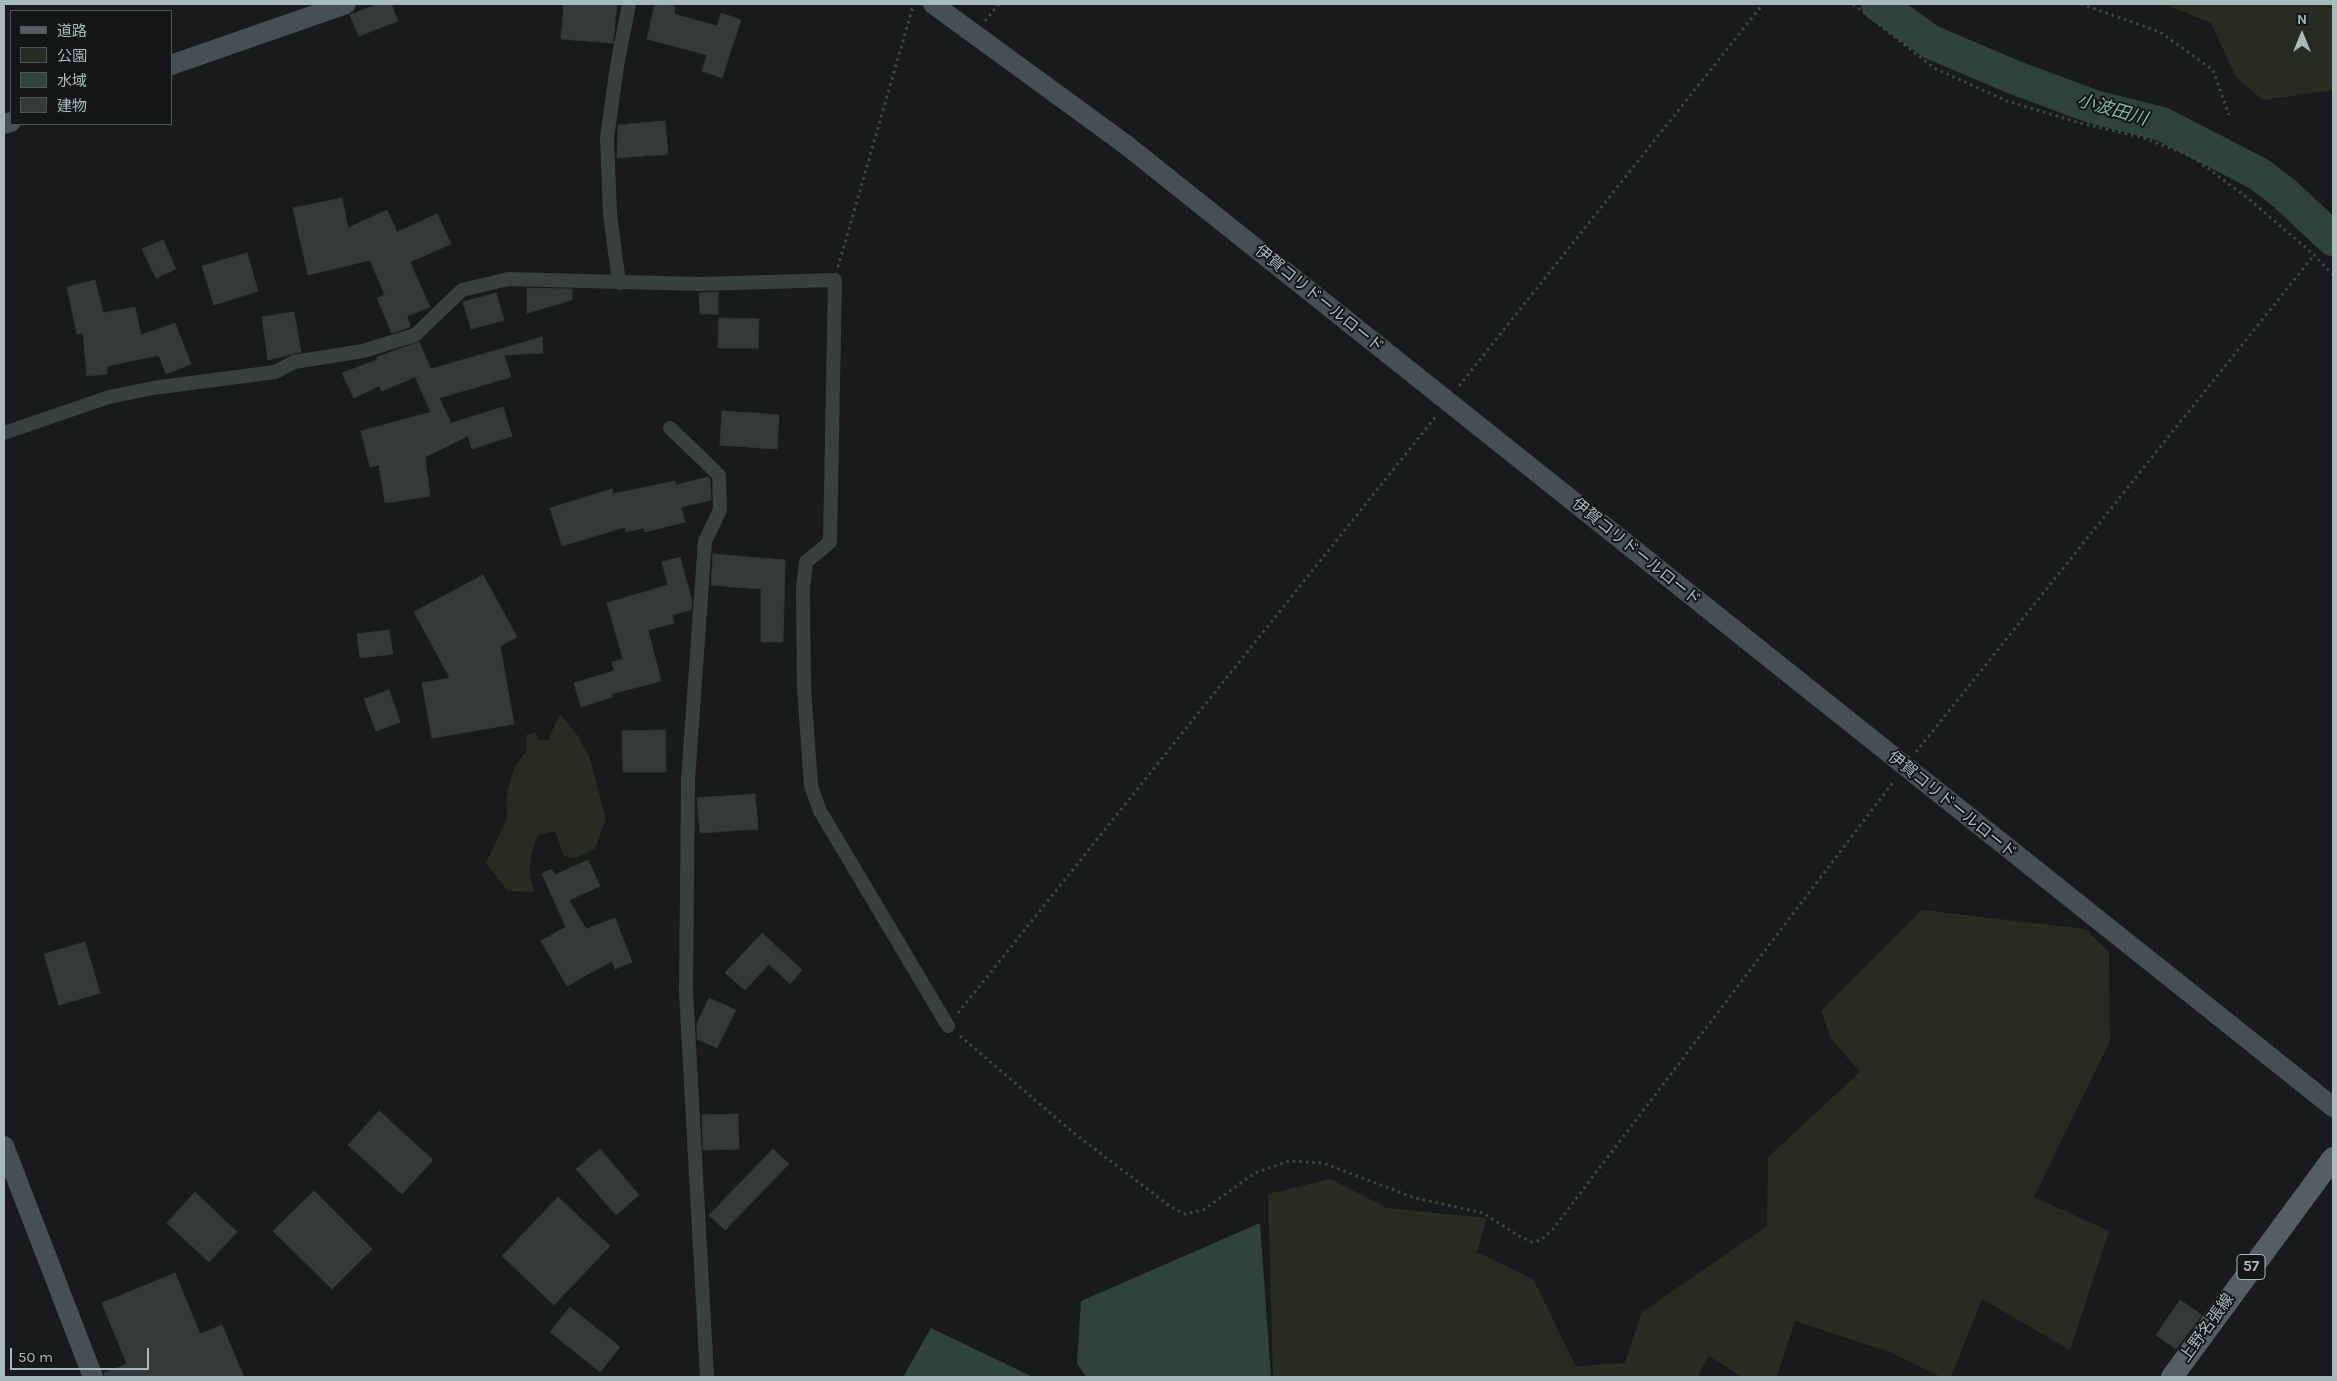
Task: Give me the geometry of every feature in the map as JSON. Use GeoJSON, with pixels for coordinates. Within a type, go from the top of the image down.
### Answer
{"type":"FeatureCollection","features":[{"type":"Feature","properties":{"kind":"main road","name":"上野名張線"},"geometry":{"type":"LineString","coordinates":[[2172,1377],[2333,1158]]}},
{"type":"Feature","properties":{"kind":"street"},"geometry":{"type":"LineString","coordinates":[[172,65],[346,4]]}},
{"type":"Feature","properties":{"kind":"street"},"geometry":{"type":"LineString","coordinates":[[619,283],[610,214],[607,138],[617,66],[629,4]]}},
{"type":"Feature","properties":{"kind":"street","name":"伊賀コリドールロード"},"geometry":{"type":"LineString","coordinates":[[933,4],[1125,144],[1904,767],[2333,1106]]}},
{"type":"Feature","properties":{"kind":"street"},"geometry":{"type":"LineString","coordinates":[[4,433],[109,397],[153,388],[275,372],[294,362],[363,352],[415,336],[462,290],[508,279],[619,283],[779,283],[835,280],[830,542],[806,562],[803,589],[804,688],[811,786],[820,810],[948,1026]]}},
{"type":"Feature","properties":{"kind":"street"},"geometry":{"type":"LineString","coordinates":[[670,428],[719,475],[720,510],[705,541],[687,799],[686,991],[707,1377]]}},
{"type":"Feature","properties":{"kind":"street"},"geometry":{"type":"LineString","coordinates":[[4,1146],[93,1377]]}},
{"type":"Feature","properties":{"kind":"path"},"geometry":{"type":"LineString","coordinates":[[835,280],[914,4]]}},
{"type":"Feature","properties":{"kind":"path"},"geometry":{"type":"LineString","coordinates":[[1763,4],[948,1026],[1074,1134],[1171,1207],[1185,1214],[1203,1210],[1255,1172],[1289,1161],[1323,1163],[1416,1198],[1483,1213],[1519,1236],[1532,1242],[1541,1240],[1553,1229],[1904,767],[2314,255]]}},
{"type":"Feature","properties":{"kind":"path"},"geometry":{"type":"LineString","coordinates":[[1853,4],[1934,68],[2007,101],[2080,123],[2141,137],[2191,156],[2248,199],[2314,255],[2333,275]]}},
{"type":"Feature","properties":{"kind":"path"},"geometry":{"type":"LineString","coordinates":[[2081,4],[2160,32],[2213,70],[2229,114]]}},
{"type":"Feature","properties":{"kind":"green space"},"geometry":{"type":"Polygon","coordinates":[[[2165,4],[2333,4],[2333,90],[2263,100],[2236,77],[2211,23],[2165,4]]]}},
{"type":"Feature","properties":{"kind":"green space"},"geometry":{"type":"Polygon","coordinates":[[[560,714],[576,733],[589,756],[606,819],[595,849],[576,858],[564,856],[555,831],[538,835],[531,854],[530,873],[534,892],[508,891],[486,863],[507,818],[506,798],[514,768],[527,750],[526,735],[536,732],[538,740],[548,740],[560,714]]]}},
{"type":"Feature","properties":{"kind":"green space"},"geometry":{"type":"Polygon","coordinates":[[[1922,910],[2085,929],[2109,952],[2110,1041],[2034,1197],[2109,1231],[2070,1350],[1982,1299],[1951,1377],[1941,1377],[1890,1352],[1795,1321],[1777,1377],[1742,1377],[1709,1356],[1697,1377],[1273,1377],[1268,1194],[1330,1179],[1387,1208],[1487,1218],[1477,1252],[1533,1279],[1576,1366],[1625,1363],[1642,1312],[1767,1226],[1768,1157],[1860,1072],[1831,1039],[1821,1011],[1922,910]]]}},
{"type":"Feature","properties":{"kind":"water"},"geometry":{"type":"Polygon","coordinates":[[[1260,1223],[1271,1377],[1086,1377],[1077,1363],[1081,1301],[1260,1223]]]}},
{"type":"Feature","properties":{"kind":"water"},"geometry":{"type":"Polygon","coordinates":[[[931,1328],[1033,1377],[903,1377],[931,1328]]]}},
{"type":"Feature","properties":{"kind":"building"},"geometry":{"type":"Polygon","coordinates":[[[378,4],[391,4],[398,21],[359,36],[350,15],[378,4]]]}},
{"type":"Feature","properties":{"kind":"building"},"geometry":{"type":"Polygon","coordinates":[[[564,4],[617,4],[613,43],[561,39],[564,4]]]}},
{"type":"Feature","properties":{"kind":"building"},"geometry":{"type":"Polygon","coordinates":[[[655,4],[675,6],[674,14],[717,26],[721,13],[741,20],[722,78],[702,71],[707,55],[647,39],[655,4]]]}},
{"type":"Feature","properties":{"kind":"building"},"geometry":{"type":"Polygon","coordinates":[[[665,121],[668,154],[617,158],[618,125],[665,121]]]}},
{"type":"Feature","properties":{"kind":"building"},"geometry":{"type":"Polygon","coordinates":[[[342,198],[348,228],[387,210],[397,232],[437,214],[451,244],[410,262],[430,307],[407,316],[410,327],[392,333],[377,298],[385,295],[370,260],[308,275],[293,208],[342,198]]]}},
{"type":"Feature","properties":{"kind":"building"},"geometry":{"type":"Polygon","coordinates":[[[163,240],[176,269],[156,278],[142,249],[163,240]]]}},
{"type":"Feature","properties":{"kind":"building"},"geometry":{"type":"Polygon","coordinates":[[[247,253],[258,291],[214,305],[202,266],[247,253]]]}},
{"type":"Feature","properties":{"kind":"building"},"geometry":{"type":"Polygon","coordinates":[[[95,280],[103,313],[135,307],[141,335],[175,323],[191,364],[166,374],[159,355],[107,366],[107,374],[87,376],[83,333],[77,334],[67,287],[95,280]]]}},
{"type":"Feature","properties":{"kind":"building"},"geometry":{"type":"Polygon","coordinates":[[[527,288],[572,289],[572,300],[527,313],[527,288]]]}},
{"type":"Feature","properties":{"kind":"building"},"geometry":{"type":"Polygon","coordinates":[[[718,292],[718,314],[700,314],[699,293],[718,292]]]}},
{"type":"Feature","properties":{"kind":"building"},"geometry":{"type":"Polygon","coordinates":[[[496,293],[504,320],[471,329],[463,302],[496,293]]]}},
{"type":"Feature","properties":{"kind":"building"},"geometry":{"type":"Polygon","coordinates":[[[294,312],[301,352],[268,360],[262,317],[294,312]]]}},
{"type":"Feature","properties":{"kind":"building"},"geometry":{"type":"Polygon","coordinates":[[[719,318],[759,319],[758,348],[718,348],[719,318]]]}},
{"type":"Feature","properties":{"kind":"building"},"geometry":{"type":"Polygon","coordinates":[[[542,337],[543,353],[504,355],[511,377],[439,398],[451,423],[503,407],[512,436],[472,449],[468,436],[425,457],[430,496],[385,503],[379,465],[370,467],[361,431],[431,412],[415,377],[382,391],[379,386],[354,398],[342,373],[377,360],[377,357],[419,342],[431,369],[542,337]]]}},
{"type":"Feature","properties":{"kind":"building"},"geometry":{"type":"Polygon","coordinates":[[[722,411],[779,415],[777,449],[720,445],[722,411]]]}},
{"type":"Feature","properties":{"kind":"building"},"geometry":{"type":"Polygon","coordinates":[[[708,477],[710,479],[711,500],[681,507],[685,522],[645,532],[644,528],[626,532],[625,527],[562,546],[550,508],[612,489],[613,494],[675,481],[676,485],[708,477]]]}},
{"type":"Feature","properties":{"kind":"building"},"geometry":{"type":"Polygon","coordinates":[[[713,554],[785,560],[783,642],[761,642],[761,589],[711,585],[713,554]]]}},
{"type":"Feature","properties":{"kind":"building"},"geometry":{"type":"Polygon","coordinates":[[[680,557],[692,601],[691,610],[672,615],[674,623],[648,630],[661,681],[611,694],[612,697],[581,707],[574,683],[614,671],[612,662],[623,659],[607,603],[668,585],[662,562],[680,557]]]}},
{"type":"Feature","properties":{"kind":"building"},"geometry":{"type":"Polygon","coordinates":[[[483,575],[517,637],[500,646],[514,724],[432,738],[422,683],[450,678],[414,612],[483,575]]]}},
{"type":"Feature","properties":{"kind":"building"},"geometry":{"type":"Polygon","coordinates":[[[389,630],[393,654],[360,658],[357,634],[389,630]]]}},
{"type":"Feature","properties":{"kind":"building"},"geometry":{"type":"Polygon","coordinates":[[[389,690],[400,722],[376,731],[364,699],[389,690]]]}},
{"type":"Feature","properties":{"kind":"building"},"geometry":{"type":"Polygon","coordinates":[[[665,730],[666,772],[623,772],[622,731],[665,730]]]}},
{"type":"Feature","properties":{"kind":"building"},"geometry":{"type":"Polygon","coordinates":[[[755,794],[758,829],[700,833],[697,798],[755,794]]]}},
{"type":"Feature","properties":{"kind":"building"},"geometry":{"type":"Polygon","coordinates":[[[588,860],[600,886],[569,900],[586,929],[615,918],[632,962],[615,969],[612,961],[567,986],[541,941],[566,927],[542,874],[551,869],[555,875],[588,860]]]}},
{"type":"Feature","properties":{"kind":"building"},"geometry":{"type":"Polygon","coordinates":[[[762,933],[802,970],[790,984],[769,964],[745,990],[725,973],[762,933]]]}},
{"type":"Feature","properties":{"kind":"building"},"geometry":{"type":"Polygon","coordinates":[[[85,942],[100,993],[59,1005],[44,954],[85,942]]]}},
{"type":"Feature","properties":{"kind":"building"},"geometry":{"type":"Polygon","coordinates":[[[709,998],[736,1010],[717,1048],[697,1039],[697,1023],[709,998]]]}},
{"type":"Feature","properties":{"kind":"building"},"geometry":{"type":"Polygon","coordinates":[[[379,1111],[433,1160],[402,1194],[348,1145],[379,1111]]]}},
{"type":"Feature","properties":{"kind":"building"},"geometry":{"type":"Polygon","coordinates":[[[738,1114],[739,1149],[703,1150],[702,1115],[738,1114]]]}},
{"type":"Feature","properties":{"kind":"building"},"geometry":{"type":"Polygon","coordinates":[[[600,1149],[639,1195],[616,1215],[576,1169],[600,1149]]]}},
{"type":"Feature","properties":{"kind":"building"},"geometry":{"type":"Polygon","coordinates":[[[773,1149],[789,1164],[725,1230],[709,1215],[773,1149]]]}},
{"type":"Feature","properties":{"kind":"building"},"geometry":{"type":"Polygon","coordinates":[[[314,1191],[372,1249],[332,1289],[273,1231],[314,1191]]]}},
{"type":"Feature","properties":{"kind":"building"},"geometry":{"type":"Polygon","coordinates":[[[195,1192],[237,1232],[209,1262],[167,1223],[195,1192]]]}},
{"type":"Feature","properties":{"kind":"building"},"geometry":{"type":"Polygon","coordinates":[[[558,1197],[610,1246],[554,1305],[502,1256],[558,1197]]]}},
{"type":"Feature","properties":{"kind":"building"},"geometry":{"type":"Polygon","coordinates":[[[175,1273],[200,1334],[222,1325],[244,1377],[105,1377],[104,1373],[127,1364],[102,1303],[175,1273]]]}},
{"type":"Feature","properties":{"kind":"building"},"geometry":{"type":"Polygon","coordinates":[[[2180,1300],[2202,1315],[2176,1349],[2156,1335],[2180,1300]]]}},
{"type":"Feature","properties":{"kind":"building"},"geometry":{"type":"Polygon","coordinates":[[[570,1307],[620,1347],[600,1372],[550,1332],[570,1307]]]}},
{"type":"Feature","properties":{"kind":"waterway","name":"小波田川"},"geometry":{"type":"LineString","coordinates":[[1878,4],[1931,42],[2016,78],[2094,107],[2162,124],[2259,174],[2285,194],[2333,239]]}}]}
